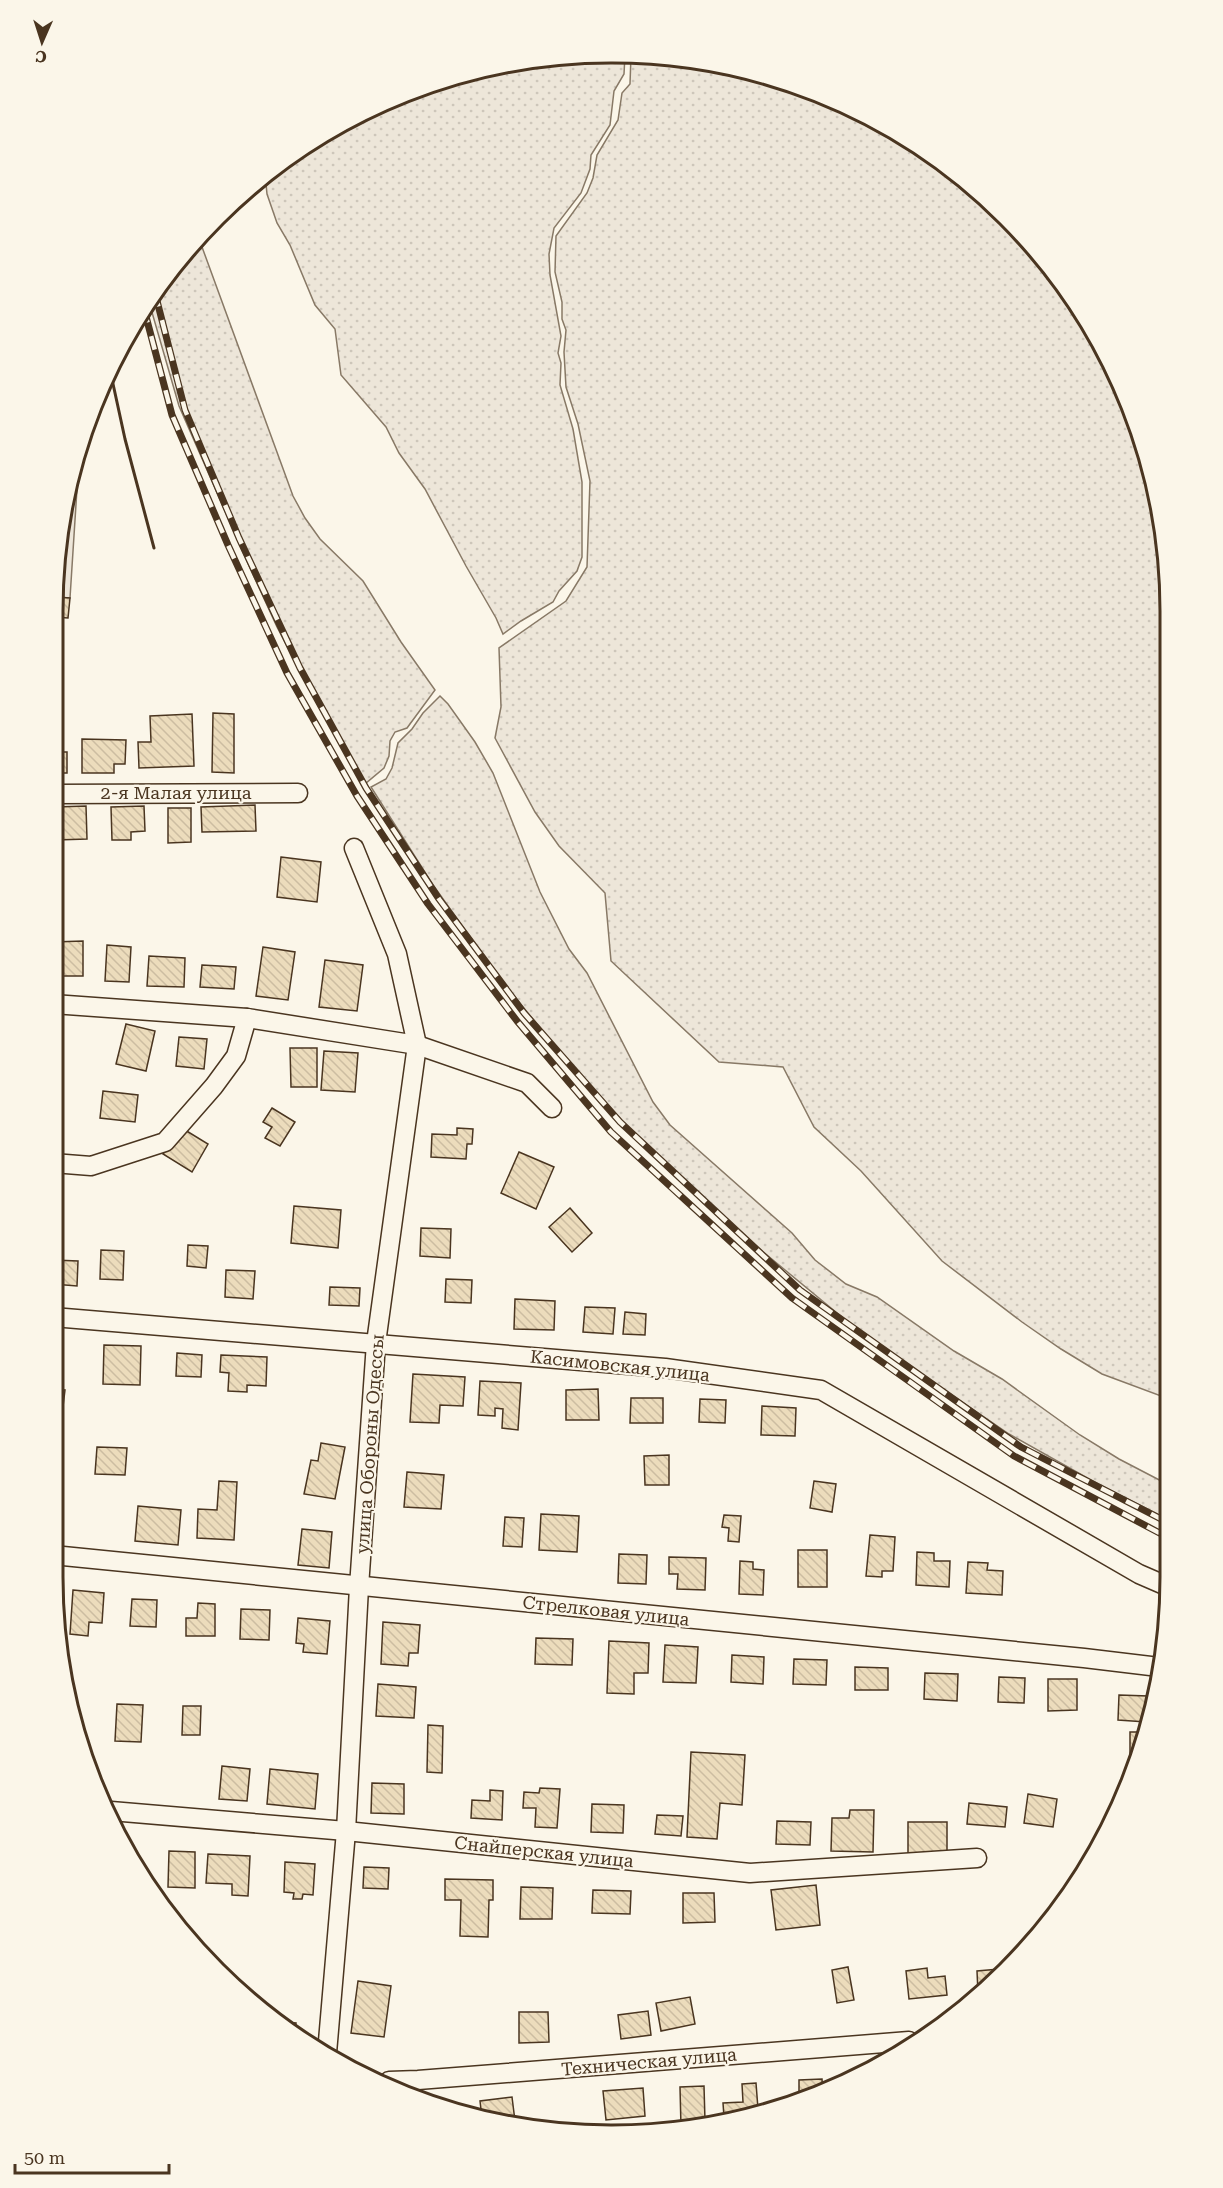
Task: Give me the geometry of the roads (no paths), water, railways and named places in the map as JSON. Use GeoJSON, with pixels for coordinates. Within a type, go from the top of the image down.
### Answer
{"type":"FeatureCollection","features":[{"type":"Feature","properties":{"kind":"street","name":"2-я Малая улица"},"geometry":{"type":"LineString","coordinates":[[63,794],[298,793]]}},
{"type":"Feature","properties":{"kind":"street","name":"улица Обороны Одессы"},"geometry":{"type":"LineString","coordinates":[[328,2046],[346,1832],[359,1587],[376,1343],[417,1045],[397,954],[354,848]]}},
{"type":"Feature","properties":{"kind":"street"},"geometry":{"type":"LineString","coordinates":[[63,1005],[247,1018],[417,1045],[527,1083],[552,1108]]}},
{"type":"Feature","properties":{"kind":"street"},"geometry":{"type":"LineString","coordinates":[[63,1164],[91,1166],[165,1142],[214,1086],[236,1056],[247,1018]]}},
{"type":"Feature","properties":{"kind":"street","name":"Касимовская улица"},"geometry":{"type":"LineString","coordinates":[[63,1318],[665,1368],[821,1390],[1139,1574],[1160,1583]]}},
{"type":"Feature","properties":{"kind":"street","name":"Стрелковая улица"},"geometry":{"type":"LineString","coordinates":[[63,1556],[1152,1666]]}},
{"type":"Feature","properties":{"kind":"street","name":"Снайперская улица"},"geometry":{"type":"LineString","coordinates":[[117,1811],[750,1873],[977,1858]]}},
{"type":"Feature","properties":{"kind":"street","name":"Техническая улица"},"geometry":{"type":"LineString","coordinates":[[397,2081],[903,2042]]}},
{"type":"Feature","properties":{"kind":"railway"},"geometry":{"type":"LineString","coordinates":[[158,303],[185,410],[239,538],[300,668],[366,788],[439,899],[524,1013],[620,1122],[800,1290],[1021,1447],[1160,1518]]}},
{"type":"Feature","properties":{"kind":"railway"},"geometry":{"type":"LineString","coordinates":[[147,320],[172,415],[287,673],[357,796],[428,904],[517,1021],[611,1132],[792,1298],[1014,1456],[1160,1533]]}}]}
